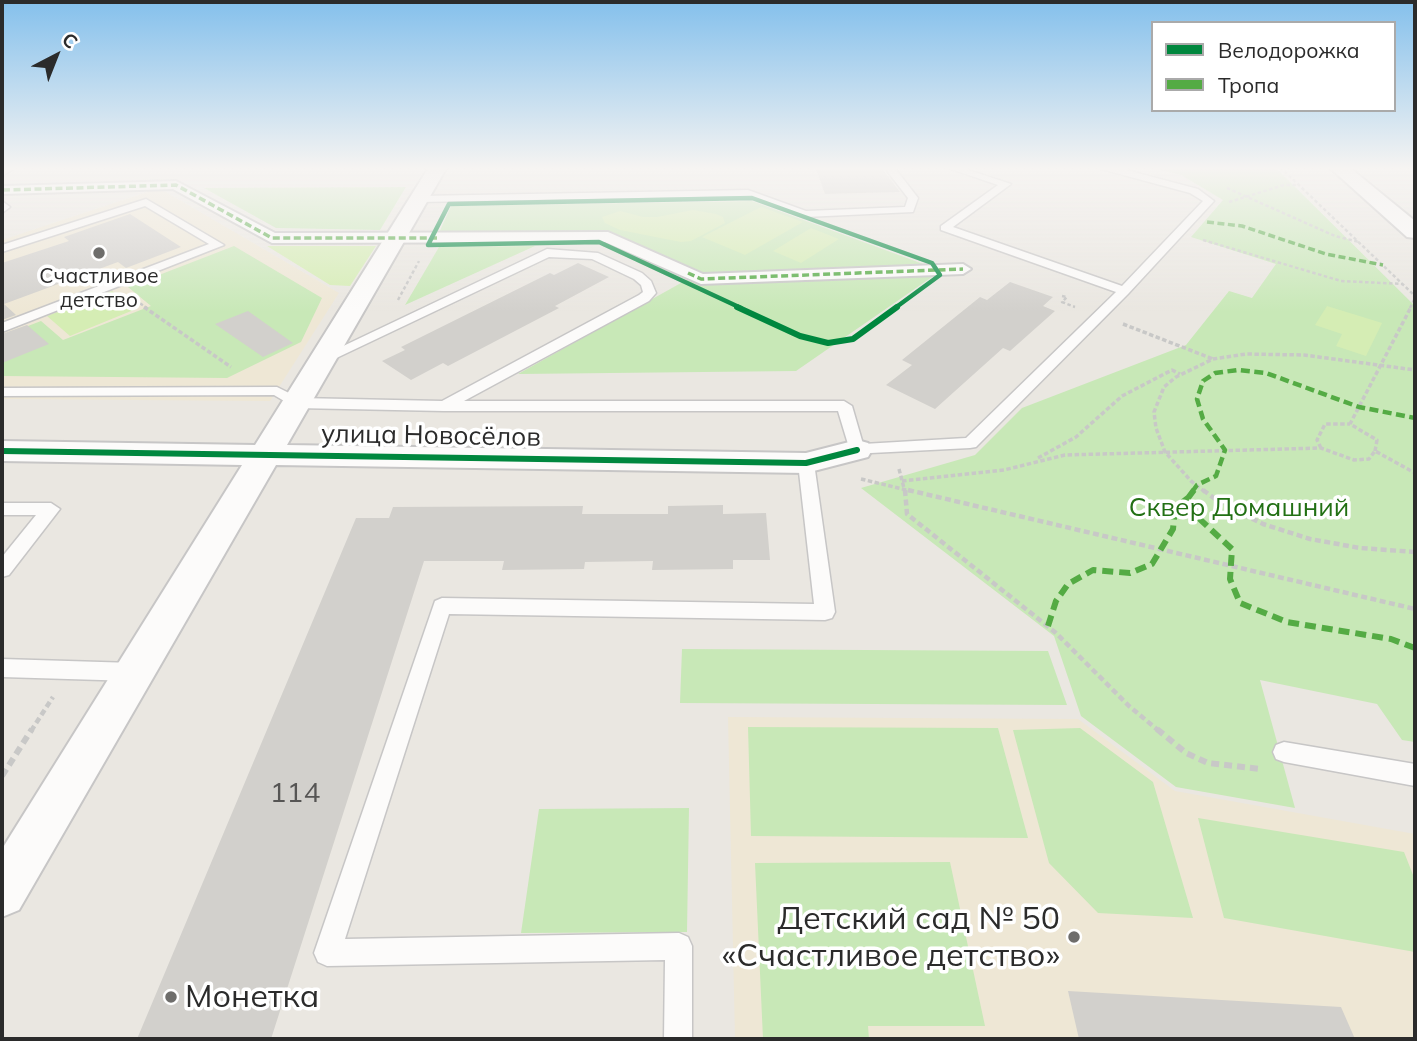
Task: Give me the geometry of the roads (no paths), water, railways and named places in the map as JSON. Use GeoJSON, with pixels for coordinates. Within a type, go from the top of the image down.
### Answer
{"type":"FeatureCollection","features":[{"type":"Feature","properties":{"kind":"street"},"geometry":{"type":"LineString","coordinates":[[231,216],[272,238],[608,237],[701,279],[963,269]]}},
{"type":"Feature","properties":{"kind":"street"},"geometry":{"type":"LineString","coordinates":[[2,892],[409,216]]}},
{"type":"Feature","properties":{"kind":"street"},"geometry":{"type":"LineString","coordinates":[[1396,216],[1415,232]]}},
{"type":"Feature","properties":{"kind":"street","name":"улица Новосёлов"},"geometry":{"type":"LineString","coordinates":[[2,451],[816,461],[857,450]]}},
{"type":"Feature","properties":{"kind":"lane"},"geometry":{"type":"LineString","coordinates":[[2,249],[104,216]]}},
{"type":"Feature","properties":{"kind":"lane"},"geometry":{"type":"LineString","coordinates":[[2,328],[218,245],[169,216]]}},
{"type":"Feature","properties":{"kind":"lane"},"geometry":{"type":"LineString","coordinates":[[962,216],[945,228],[1124,291]]}},
{"type":"Feature","properties":{"kind":"lane"},"geometry":{"type":"LineString","coordinates":[[2,392],[277,391],[296,403],[444,406],[845,406],[857,450],[970,443],[1124,291],[1195,216]]}},
{"type":"Feature","properties":{"kind":"lane"},"geometry":{"type":"LineString","coordinates":[[323,359],[547,253],[594,256],[638,276],[647,284],[650,293],[644,298],[444,406]]}},
{"type":"Feature","properties":{"kind":"lane"},"geometry":{"type":"LineString","coordinates":[[678,1039],[679,946],[327,953],[442,606],[825,612],[816,461]]}},
{"type":"Feature","properties":{"kind":"lane"},"geometry":{"type":"LineString","coordinates":[[2,509],[51,509],[2,570]]}},
{"type":"Feature","properties":{"kind":"lane"},"geometry":{"type":"LineString","coordinates":[[2,668],[134,672]]}},
{"type":"Feature","properties":{"kind":"lane"},"geometry":{"type":"LineString","coordinates":[[1284,752],[1415,775]]}},
{"type":"Feature","properties":{"kind":"place","name":"Счастливое детство"},"geometry":{"type":"Point","coordinates":[99,253]}},
{"type":"Feature","properties":{"kind":"place","name":"Детский сад № 50 «Счастливое детство»"},"geometry":{"type":"Point","coordinates":[1074,937]}},
{"type":"Feature","properties":{"kind":"place","name":"Монетка"},"geometry":{"type":"Point","coordinates":[171,997]}},
{"type":"Feature","properties":{"kind":"park label","name":"Сквер Домашний"},"geometry":{"type":"Point","coordinates":[1239,508]}}]}
